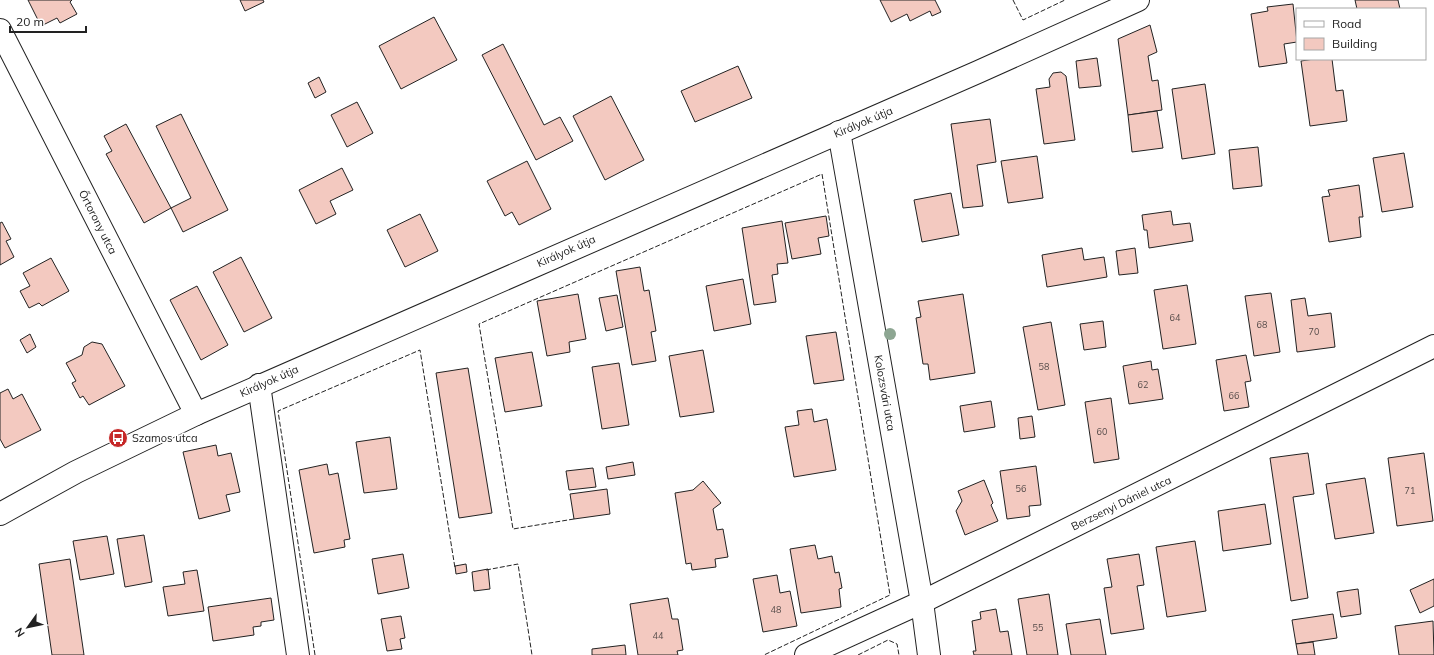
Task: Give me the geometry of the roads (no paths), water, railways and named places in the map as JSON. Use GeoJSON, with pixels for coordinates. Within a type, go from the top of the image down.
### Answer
{"type":"FeatureCollection","features":[{"type":"Feature","properties":{"kind":"street","name":"Királyok útja"},"geometry":{"type":"LineString","coordinates":[[0,514],[76,472],[196,414],[986,69],[1138,0]]}},
{"type":"Feature","properties":{"kind":"street","name":"Őrtorony utca"},"geometry":{"type":"LineString","coordinates":[[0,30],[196,414]]}},
{"type":"Feature","properties":{"kind":"street","name":"Kolozsvári utca"},"geometry":{"type":"LineString","coordinates":[[839,132],[922,602],[928,655]]}},
{"type":"Feature","properties":{"kind":"street","name":"Berzsenyi Dániel utca"},"geometry":{"type":"LineString","coordinates":[[806,655],[922,602],[1434,346]]}},
{"type":"Feature","properties":{"kind":"street"},"geometry":{"type":"LineString","coordinates":[[259,386],[298,655]]}},
{"type":"Feature","properties":{"kind":"place","name":"Szamos utca"},"geometry":{"type":"Point","coordinates":[118,438]}}]}
